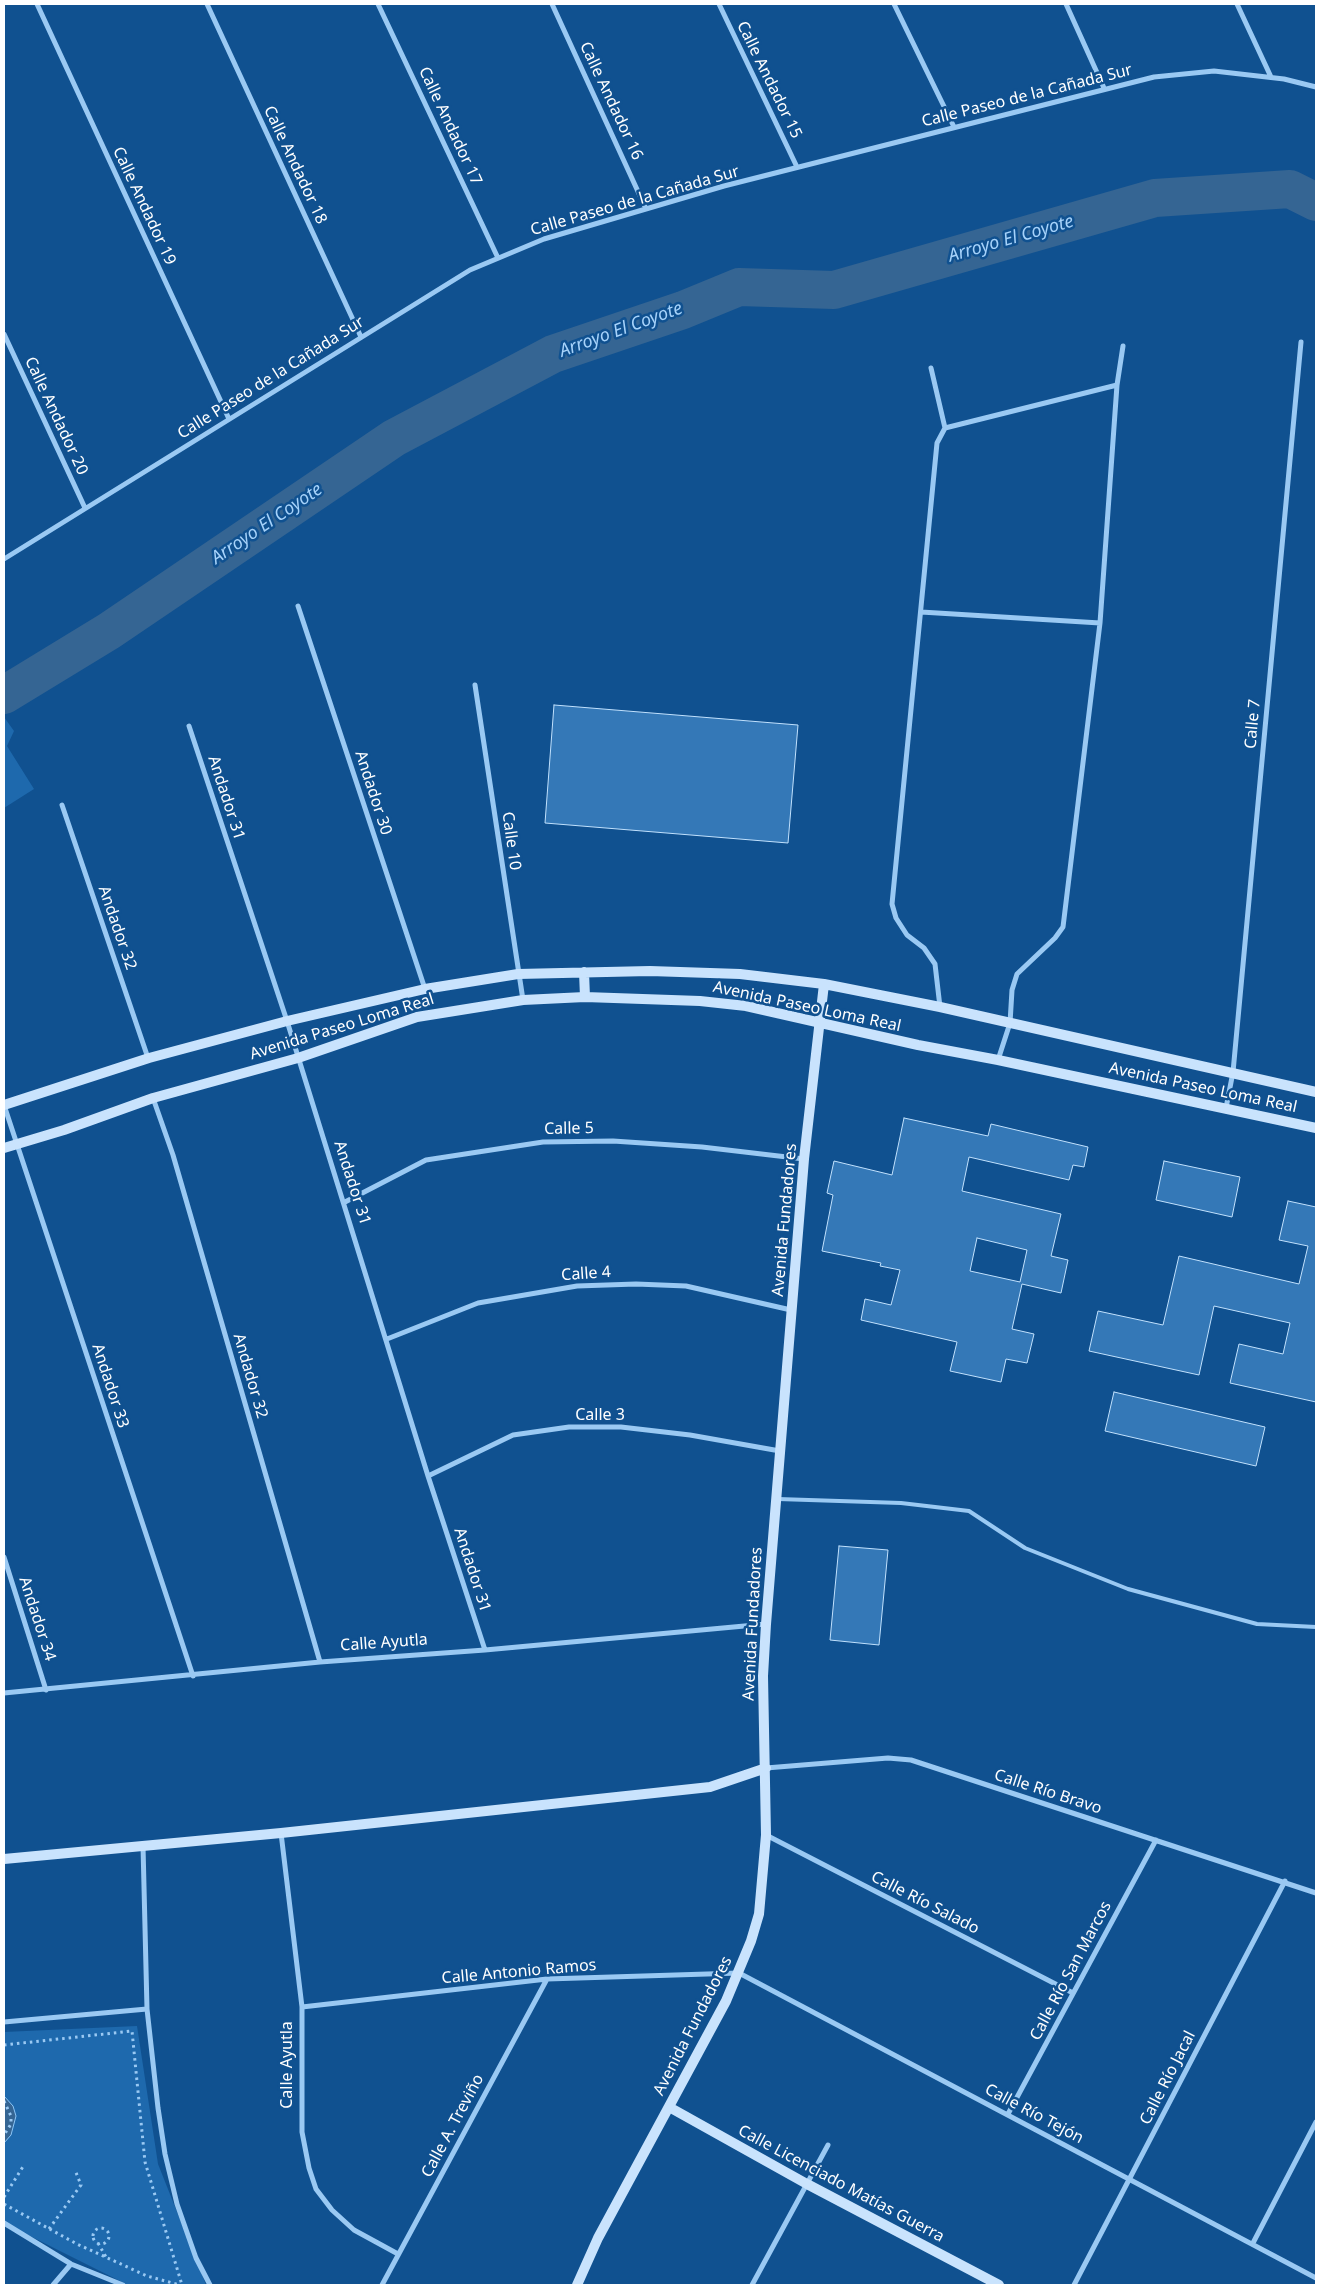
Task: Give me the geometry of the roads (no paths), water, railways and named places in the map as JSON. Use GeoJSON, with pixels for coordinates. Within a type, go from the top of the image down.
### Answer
{"type":"FeatureCollection","features":[{"type":"Feature","properties":{"kind":"street","name":"Calle Andador 19"},"geometry":{"type":"LineString","coordinates":[[37,4],[229,419]]}},
{"type":"Feature","properties":{"kind":"street","name":"Calle Andador 18"},"geometry":{"type":"LineString","coordinates":[[207,4],[361,337]]}},
{"type":"Feature","properties":{"kind":"street","name":"Calle Andador 17"},"geometry":{"type":"LineString","coordinates":[[378,4],[498,258]]}},
{"type":"Feature","properties":{"kind":"street","name":"Calle Andador 16"},"geometry":{"type":"LineString","coordinates":[[552,4],[646,209]]}},
{"type":"Feature","properties":{"kind":"street","name":"Calle Andador 15"},"geometry":{"type":"LineString","coordinates":[[718,4],[798,167]]}},
{"type":"Feature","properties":{"kind":"street"},"geometry":{"type":"LineString","coordinates":[[894,4],[954,127]]}},
{"type":"Feature","properties":{"kind":"street"},"geometry":{"type":"LineString","coordinates":[[1066,4],[1104,88]]}},
{"type":"Feature","properties":{"kind":"street"},"geometry":{"type":"LineString","coordinates":[[1237,4],[1271,77]]}},
{"type":"Feature","properties":{"kind":"street","name":"Calle Paseo de la Cañada Sur"},"geometry":{"type":"LineString","coordinates":[[4,559],[470,270],[544,238],[798,167],[1104,88],[1154,77],[1214,71],[1271,77],[1316,87]]}},
{"type":"Feature","properties":{"kind":"street","name":"Calle Andador 20"},"geometry":{"type":"LineString","coordinates":[[4,334],[85,508]]}},
{"type":"Feature","properties":{"kind":"street","name":"Calle 7"},"geometry":{"type":"LineString","coordinates":[[1226,1108],[1232,1072],[1301,342]]}},
{"type":"Feature","properties":{"kind":"street"},"geometry":{"type":"LineString","coordinates":[[998,1060],[1010,1023],[1012,990],[1017,974],[1055,938],[1063,927],[1100,623],[1117,385],[1123,346]]}},
{"type":"Feature","properties":{"kind":"street"},"geometry":{"type":"LineString","coordinates":[[931,368],[945,428],[936,443],[892,904],[896,918],[907,935],[924,948],[935,964],[940,1007]]}},
{"type":"Feature","properties":{"kind":"street"},"geometry":{"type":"LineString","coordinates":[[945,428],[1117,385]]}},
{"type":"Feature","properties":{"kind":"street","name":"Andador 30"},"geometry":{"type":"LineString","coordinates":[[298,606],[425,988]]}},
{"type":"Feature","properties":{"kind":"street"},"geometry":{"type":"LineString","coordinates":[[921,612],[1100,623]]}},
{"type":"Feature","properties":{"kind":"street","name":"Calle 10"},"geometry":{"type":"LineString","coordinates":[[475,685],[523,1000]]}},
{"type":"Feature","properties":{"kind":"street","name":"Andador 31"},"geometry":{"type":"LineString","coordinates":[[189,726],[345,1202],[428,1476],[485,1650]]}},
{"type":"Feature","properties":{"kind":"street","name":"Andador 32"},"geometry":{"type":"LineString","coordinates":[[62,805],[149,1058]]}},
{"type":"Feature","properties":{"kind":"street","name":"Avenida Paseo Loma Real"},"geometry":{"type":"LineString","coordinates":[[4,1105],[149,1058],[287,1021],[425,988],[518,974],[650,971],[740,974],[824,984],[940,1007],[1316,1092]]}},
{"type":"Feature","properties":{"kind":"street"},"geometry":{"type":"LineString","coordinates":[[584,972],[585,997]]}},
{"type":"Feature","properties":{"kind":"street","name":"Avenida Fundadores"},"geometry":{"type":"LineString","coordinates":[[577,2285],[598,2238],[739,1973],[759,1914],[766,1835],[763,1676],[766,1624],[804,1159],[824,984]]}},
{"type":"Feature","properties":{"kind":"street","name":"Avenida Paseo Loma Real"},"geometry":{"type":"LineString","coordinates":[[4,1148],[64,1130],[153,1098],[298,1058],[417,1017],[523,1000],[585,997],[700,1000],[746,1006],[819,1024],[1316,1128]]}},
{"type":"Feature","properties":{"kind":"street","name":"Andador 32"},"geometry":{"type":"LineString","coordinates":[[153,1098],[173,1155],[320,1662]]}},
{"type":"Feature","properties":{"kind":"street","name":"Andador 33"},"geometry":{"type":"LineString","coordinates":[[4,1105],[193,1676]]}},
{"type":"Feature","properties":{"kind":"street","name":"Calle 5"},"geometry":{"type":"LineString","coordinates":[[345,1202],[426,1160],[542,1142],[623,1142],[702,1147],[804,1159]]}},
{"type":"Feature","properties":{"kind":"street","name":"Calle 4"},"geometry":{"type":"LineString","coordinates":[[387,1339],[478,1303],[577,1286],[636,1284],[686,1286],[792,1310]]}},
{"type":"Feature","properties":{"kind":"street","name":"Calle 3"},"geometry":{"type":"LineString","coordinates":[[428,1476],[513,1436],[569,1427],[621,1426],[690,1435],[780,1451]]}},
{"type":"Feature","properties":{"kind":"street","name":"Andador 34"},"geometry":{"type":"LineString","coordinates":[[4,1557],[46,1690]]}},
{"type":"Feature","properties":{"kind":"street","name":"Calle Ayutla"},"geometry":{"type":"LineString","coordinates":[[4,1694],[320,1662],[485,1650],[766,1624]]}},
{"type":"Feature","properties":{"kind":"street","name":"Calle Río Bravo"},"geometry":{"type":"LineString","coordinates":[[766,1768],[888,1758],[911,1760],[1316,1893]]}},
{"type":"Feature","properties":{"kind":"street"},"geometry":{"type":"LineString","coordinates":[[4,1859],[281,1833],[710,1787],[766,1768]]}},
{"type":"Feature","properties":{"kind":"street","name":"Calle Ayutla"},"geometry":{"type":"LineString","coordinates":[[281,1833],[302,2007],[302,2132],[309,2168],[316,2189],[332,2210],[354,2230],[398,2254]]}},
{"type":"Feature","properties":{"kind":"street","name":"Calle Río Salado"},"geometry":{"type":"LineString","coordinates":[[766,1835],[1073,1994]]}},
{"type":"Feature","properties":{"kind":"street","name":"Calle Río San Marcos"},"geometry":{"type":"LineString","coordinates":[[1008,2114],[1156,1840]]}},
{"type":"Feature","properties":{"kind":"street"},"geometry":{"type":"LineString","coordinates":[[143,1846],[147,2009],[165,2154],[176,2204],[196,2258],[210,2285]]}},
{"type":"Feature","properties":{"kind":"street","name":"Calle Río Jacal"},"geometry":{"type":"LineString","coordinates":[[1074,2285],[1284,1882]]}},
{"type":"Feature","properties":{"kind":"street","name":"Calle Antonio Ramos"},"geometry":{"type":"LineString","coordinates":[[302,2007],[547,1979],[739,1973]]}},
{"type":"Feature","properties":{"kind":"street","name":"Calle Río Tejón"},"geometry":{"type":"LineString","coordinates":[[739,1973],[1253,2243],[1316,2278]]}},
{"type":"Feature","properties":{"kind":"street","name":"Calle A. Treviño"},"geometry":{"type":"LineString","coordinates":[[382,2285],[547,1979]]}},
{"type":"Feature","properties":{"kind":"street"},"geometry":{"type":"LineString","coordinates":[[4,2022],[147,2009]]}},
{"type":"Feature","properties":{"kind":"street","name":"Calle Licenciado Matías Guerra"},"geometry":{"type":"LineString","coordinates":[[669,2107],[807,2184],[999,2285]]}},
{"type":"Feature","properties":{"kind":"street"},"geometry":{"type":"LineString","coordinates":[[1253,2243],[1316,2122]]}},
{"type":"Feature","properties":{"kind":"street"},"geometry":{"type":"LineString","coordinates":[[752,2285],[828,2145]]}},
{"type":"Feature","properties":{"kind":"street"},"geometry":{"type":"LineString","coordinates":[[4,2223],[71,2264],[123,2285]]}},
{"type":"Feature","properties":{"kind":"street"},"geometry":{"type":"LineString","coordinates":[[53,2285],[71,2264]]}},
{"type":"Feature","properties":{"kind":"lane"},"geometry":{"type":"LineString","coordinates":[[776,1499],[901,1503],[969,1512],[1025,1548],[1128,1589],[1257,1624],[1316,1627]]}},
{"type":"Feature","properties":{"kind":"waterway","name":"Arroyo El Coyote"},"geometry":{"type":"LineString","coordinates":[[4,695],[109,631],[394,438],[553,354],[683,310],[739,287],[834,290],[1155,198],[1290,189],[1316,202]]}}]}
